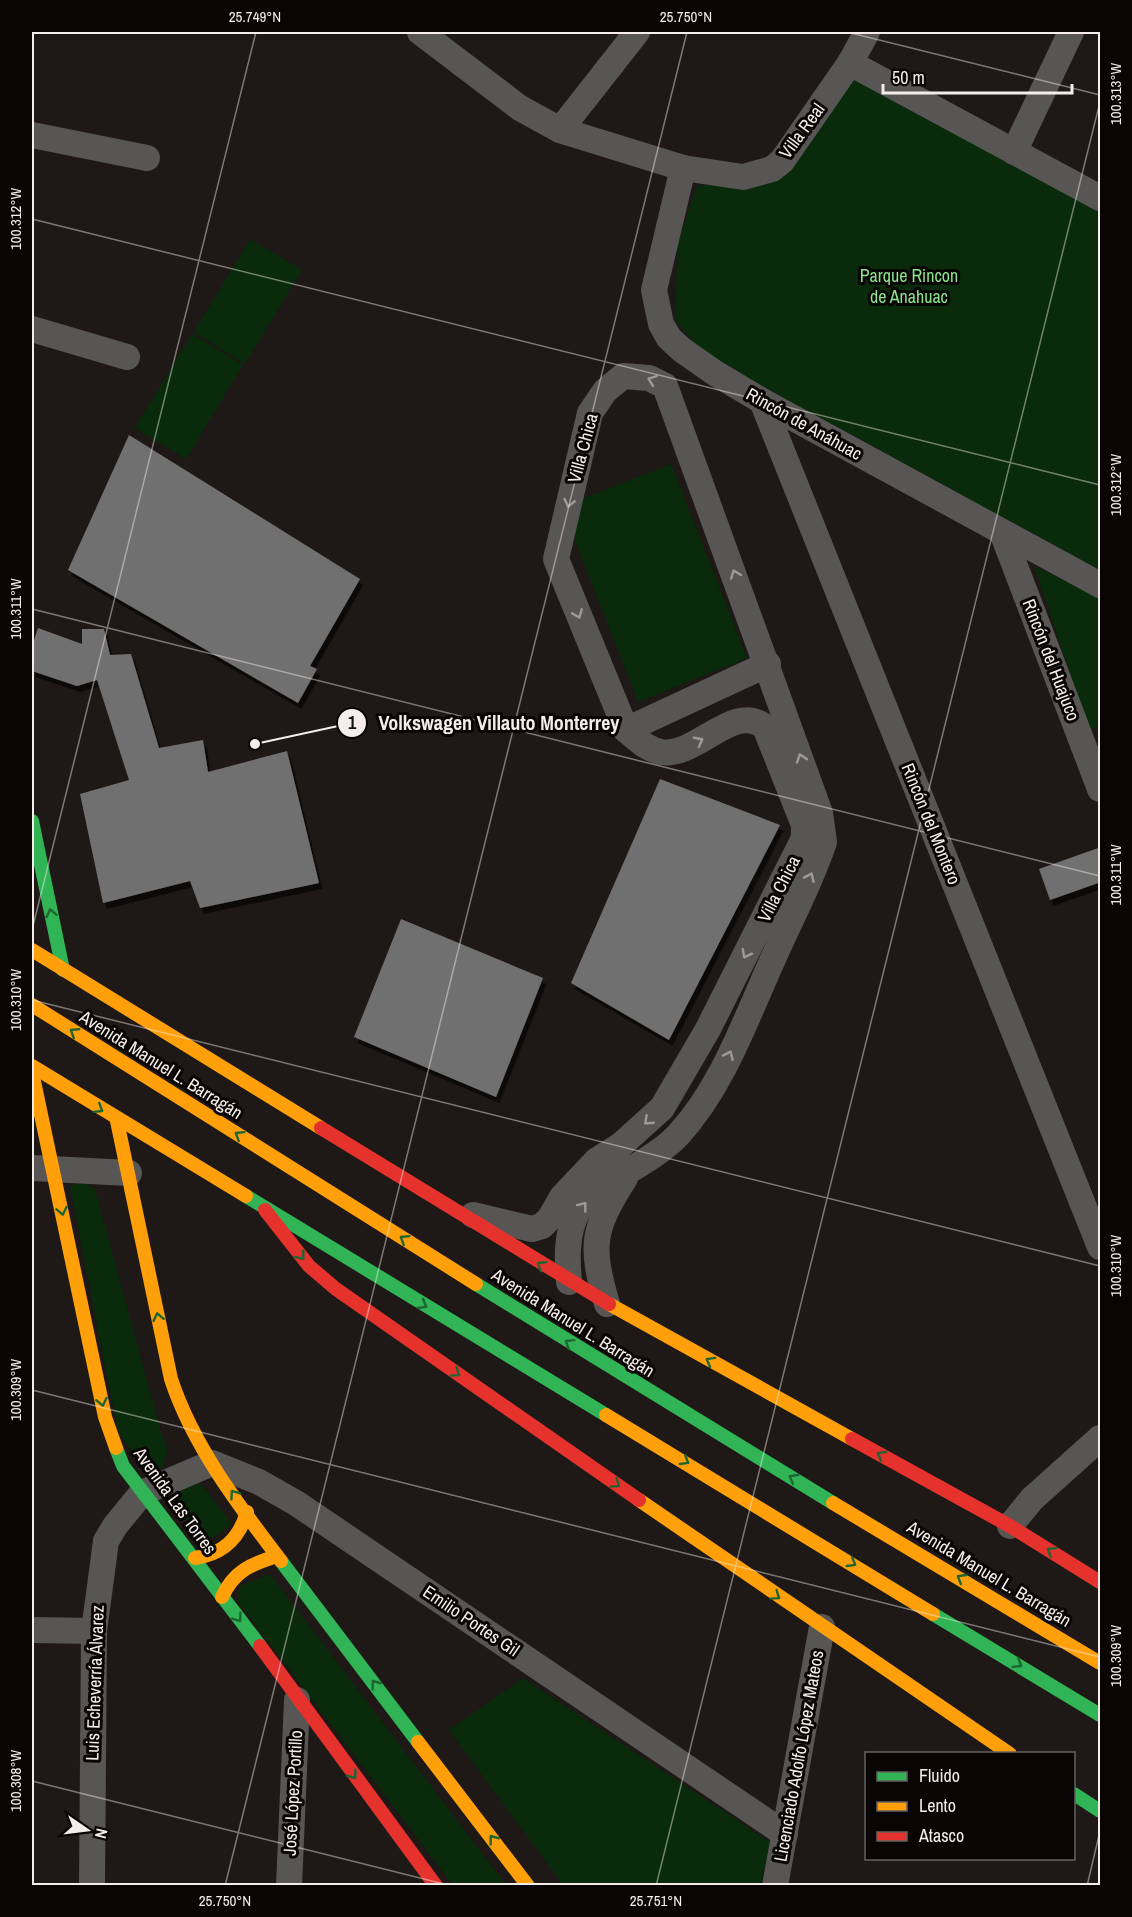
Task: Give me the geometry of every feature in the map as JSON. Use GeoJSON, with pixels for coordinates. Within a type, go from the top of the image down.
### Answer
{"type":"FeatureCollection","features":[{"type":"Feature","properties":{"kind":"main road"},"geometry":{"type":"LineString","coordinates":[[32,821],[63,970]]}},
{"type":"Feature","properties":{"kind":"main road"},"geometry":{"type":"LineString","coordinates":[[32,950],[569,1282],[1010,1526],[1101,1582]]}},
{"type":"Feature","properties":{"kind":"main road","name":"Avenida Manuel L. Barragán"},"geometry":{"type":"LineString","coordinates":[[32,1005],[619,1374],[1101,1663]]}},
{"type":"Feature","properties":{"kind":"main road"},"geometry":{"type":"LineString","coordinates":[[32,1066],[117,1121],[599,1409],[1101,1715]]}},
{"type":"Feature","properties":{"kind":"main road","name":"Avenida Las Torres"},"geometry":{"type":"LineString","coordinates":[[32,1072],[42,1169],[105,1417],[123,1466],[142,1494],[195,1558],[297,1700],[436,1886]]}},
{"type":"Feature","properties":{"kind":"main road"},"geometry":{"type":"LineString","coordinates":[[117,1121],[171,1379],[181,1409],[212,1463],[277,1556],[528,1886]]}},
{"type":"Feature","properties":{"kind":"main road"},"geometry":{"type":"LineString","coordinates":[[265,1210],[309,1266],[336,1289],[822,1627],[1007,1752]]}},
{"type":"Feature","properties":{"kind":"main road"},"geometry":{"type":"LineString","coordinates":[[195,1558],[212,1556],[237,1538],[247,1512]]}},
{"type":"Feature","properties":{"kind":"main road"},"geometry":{"type":"LineString","coordinates":[[222,1597],[229,1581],[238,1572],[248,1565],[277,1556]]}},
{"type":"Feature","properties":{"kind":"main road"},"geometry":{"type":"LineString","coordinates":[[1075,1795],[1101,1811]]}},
{"type":"Feature","properties":{"kind":"street","name":"Villa Real"},"geometry":{"type":"LineString","coordinates":[[420,32],[520,108],[560,130],[683,168],[743,177],[772,169],[782,161],[850,63],[867,32]]}},
{"type":"Feature","properties":{"kind":"street"},"geometry":{"type":"LineString","coordinates":[[560,130],[637,32]]}},
{"type":"Feature","properties":{"kind":"street"},"geometry":{"type":"LineString","coordinates":[[1014,152],[1071,32]]}},
{"type":"Feature","properties":{"kind":"street"},"geometry":{"type":"LineString","coordinates":[[850,63],[1101,198]]}},
{"type":"Feature","properties":{"kind":"street"},"geometry":{"type":"LineString","coordinates":[[32,135],[147,158]]}},
{"type":"Feature","properties":{"kind":"street","name":"Rincón de Anáhuac"},"geometry":{"type":"LineString","coordinates":[[683,168],[654,290],[661,324],[669,338],[715,373],[762,401],[1101,585]]}},
{"type":"Feature","properties":{"kind":"street"},"geometry":{"type":"LineString","coordinates":[[32,329],[127,357]]}},
{"type":"Feature","properties":{"kind":"street","name":"Villa Chica"},"geometry":{"type":"LineString","coordinates":[[452,1210],[532,1229],[542,1226],[550,1218],[562,1197],[597,1160],[621,1145],[662,1108],[814,835],[820,813],[768,664],[665,386],[649,378],[623,376],[604,391],[590,413],[556,560],[626,730],[644,745],[669,753],[686,748],[736,722],[747,719],[758,721],[765,727],[804,825],[814,835],[819,857],[722,1072],[691,1120],[676,1138],[628,1174],[585,1202],[577,1213],[568,1245],[569,1282]]}},
{"type":"Feature","properties":{"kind":"street","name":"Rincón del Montero"},"geometry":{"type":"LineString","coordinates":[[762,401],[1101,1247]]}},
{"type":"Feature","properties":{"kind":"street","name":"Rincón del Huajuco"},"geometry":{"type":"LineString","coordinates":[[1002,532],[1101,789]]}},
{"type":"Feature","properties":{"kind":"street"},"geometry":{"type":"LineString","coordinates":[[626,730],[768,664]]}},
{"type":"Feature","properties":{"kind":"street"},"geometry":{"type":"LineString","coordinates":[[679,1081],[710,1090]]}},
{"type":"Feature","properties":{"kind":"street"},"geometry":{"type":"LineString","coordinates":[[42,1169],[129,1173]]}},
{"type":"Feature","properties":{"kind":"street"},"geometry":{"type":"LineString","coordinates":[[607,1304],[597,1268],[595,1243],[599,1222],[628,1174]]}},
{"type":"Feature","properties":{"kind":"street"},"geometry":{"type":"LineString","coordinates":[[1010,1526],[1032,1499],[1101,1438]]}},
{"type":"Feature","properties":{"kind":"street"},"geometry":{"type":"LineString","coordinates":[[142,1494],[212,1463]]}},
{"type":"Feature","properties":{"kind":"street","name":"Emilio Portes Gil"},"geometry":{"type":"LineString","coordinates":[[212,1463],[259,1482],[296,1503],[785,1834]]}},
{"type":"Feature","properties":{"kind":"street","name":"Luis Echeverría Álvarez"},"geometry":{"type":"LineString","coordinates":[[92,1886],[94,1631],[106,1541],[115,1526],[142,1494]]}},
{"type":"Feature","properties":{"kind":"street","name":"Licenciado Adolfo López Mateos"},"geometry":{"type":"LineString","coordinates":[[775,1886],[822,1627]]}},
{"type":"Feature","properties":{"kind":"street"},"geometry":{"type":"LineString","coordinates":[[32,1630],[94,1631]]}},
{"type":"Feature","properties":{"kind":"street","name":"José López Portillo"},"geometry":{"type":"LineString","coordinates":[[289,1886],[297,1700]]}},
{"type":"Feature","properties":{"kind":"green space","name":"Parque Rincon de Anahuac"},"geometry":{"type":"Polygon","coordinates":[[[854,76],[1100,212],[1100,570],[704,354],[675,320],[678,243],[697,186],[784,177],[854,76]]]}},
{"type":"Feature","properties":{"kind":"green space"},"geometry":{"type":"Polygon","coordinates":[[[250,239],[302,270],[245,364],[194,332],[250,239]]]}},
{"type":"Feature","properties":{"kind":"green space"},"geometry":{"type":"Polygon","coordinates":[[[192,334],[243,365],[186,459],[135,428],[192,334]]]}},
{"type":"Feature","properties":{"kind":"green space"},"geometry":{"type":"Polygon","coordinates":[[[671,464],[747,658],[638,702],[573,535],[579,500],[671,464]]]}},
{"type":"Feature","properties":{"kind":"green space"},"geometry":{"type":"Polygon","coordinates":[[[1034,566],[1100,598],[1100,726],[1089,730],[1034,566]]]}},
{"type":"Feature","properties":{"kind":"green space"},"geometry":{"type":"Polygon","coordinates":[[[78,1183],[95,1189],[160,1429],[168,1450],[162,1468],[152,1473],[146,1472],[118,1432],[70,1186],[78,1183]]]}},
{"type":"Feature","properties":{"kind":"green space"},"geometry":{"type":"Polygon","coordinates":[[[201,1484],[232,1524],[204,1544],[172,1503],[183,1489],[201,1484]]]}},
{"type":"Feature","properties":{"kind":"green space"},"geometry":{"type":"Polygon","coordinates":[[[270,1574],[506,1885],[453,1885],[238,1602],[239,1586],[270,1574]]]}},
{"type":"Feature","properties":{"kind":"green space"},"geometry":{"type":"Polygon","coordinates":[[[523,1678],[770,1842],[761,1885],[563,1885],[449,1730],[523,1678]]]}},
{"type":"Feature","properties":{"kind":"building"},"geometry":{"type":"Polygon","coordinates":[[[129,435],[360,579],[310,666],[317,669],[298,703],[68,570],[129,435]]]}},
{"type":"Feature","properties":{"kind":"building"},"geometry":{"type":"Polygon","coordinates":[[[38,628],[82,644],[82,629],[104,629],[110,655],[131,654],[159,748],[203,740],[208,772],[287,751],[319,883],[200,908],[190,881],[103,903],[80,794],[129,780],[97,680],[77,686],[32,671],[32,646],[38,628]]]}},
{"type":"Feature","properties":{"kind":"building"},"geometry":{"type":"Polygon","coordinates":[[[660,779],[780,825],[669,1040],[571,983],[660,779]]]}},
{"type":"Feature","properties":{"kind":"building"},"geometry":{"type":"Polygon","coordinates":[[[1101,847],[1101,882],[1050,900],[1039,869],[1101,847]]]}},
{"type":"Feature","properties":{"kind":"building"},"geometry":{"type":"Polygon","coordinates":[[[401,919],[543,978],[496,1097],[354,1037],[401,919]]]}},
{"type":"Feature","properties":{"kind":"traffic: fast"},"geometry":{"type":"LineString","coordinates":[[32,821],[63,970]]}},
{"type":"Feature","properties":{"kind":"traffic: fast"},"geometry":{"type":"LineString","coordinates":[[246,1196],[606,1415]]}},
{"type":"Feature","properties":{"kind":"traffic: fast"},"geometry":{"type":"LineString","coordinates":[[476,1284],[833,1503]]}},
{"type":"Feature","properties":{"kind":"traffic: fast"},"geometry":{"type":"LineString","coordinates":[[116,1448],[123,1466],[260,1646]]}},
{"type":"Feature","properties":{"kind":"traffic: fast"},"geometry":{"type":"LineString","coordinates":[[281,1561],[418,1742]]}},
{"type":"Feature","properties":{"kind":"traffic: fast"},"geometry":{"type":"LineString","coordinates":[[933,1614],[1100,1715]]}},
{"type":"Feature","properties":{"kind":"traffic: fast"},"geometry":{"type":"LineString","coordinates":[[1075,1795],[1100,1811]]}},
{"type":"Feature","properties":{"kind":"traffic: slow"},"geometry":{"type":"LineString","coordinates":[[32,950],[321,1128]]}},
{"type":"Feature","properties":{"kind":"traffic: slow"},"geometry":{"type":"LineString","coordinates":[[32,1005],[476,1284]]}},
{"type":"Feature","properties":{"kind":"traffic: slow"},"geometry":{"type":"LineString","coordinates":[[32,1066],[246,1196]]}},
{"type":"Feature","properties":{"kind":"traffic: slow"},"geometry":{"type":"LineString","coordinates":[[32,1072],[105,1417],[116,1448]]}},
{"type":"Feature","properties":{"kind":"traffic: slow"},"geometry":{"type":"LineString","coordinates":[[117,1121],[171,1379],[180,1404],[218,1475],[281,1561]]}},
{"type":"Feature","properties":{"kind":"traffic: slow"},"geometry":{"type":"LineString","coordinates":[[609,1304],[852,1439]]}},
{"type":"Feature","properties":{"kind":"traffic: slow"},"geometry":{"type":"LineString","coordinates":[[606,1415],[933,1614]]}},
{"type":"Feature","properties":{"kind":"traffic: slow"},"geometry":{"type":"LineString","coordinates":[[639,1500],[1007,1752]]}},
{"type":"Feature","properties":{"kind":"traffic: slow"},"geometry":{"type":"LineString","coordinates":[[833,1503],[1100,1663]]}},
{"type":"Feature","properties":{"kind":"traffic: slow"},"geometry":{"type":"LineString","coordinates":[[195,1558],[214,1553],[228,1544],[244,1522],[247,1512]]}},
{"type":"Feature","properties":{"kind":"traffic: slow"},"geometry":{"type":"LineString","coordinates":[[222,1597],[232,1581],[244,1570],[277,1556]]}},
{"type":"Feature","properties":{"kind":"traffic: slow"},"geometry":{"type":"LineString","coordinates":[[418,1742],[528,1886]]}},
{"type":"Feature","properties":{"kind":"traffic: jam"},"geometry":{"type":"LineString","coordinates":[[321,1128],[609,1304]]}},
{"type":"Feature","properties":{"kind":"traffic: jam"},"geometry":{"type":"LineString","coordinates":[[265,1210],[309,1266],[336,1289],[639,1500]]}},
{"type":"Feature","properties":{"kind":"traffic: jam"},"geometry":{"type":"LineString","coordinates":[[852,1439],[1010,1526],[1100,1582]]}},
{"type":"Feature","properties":{"kind":"traffic: jam"},"geometry":{"type":"LineString","coordinates":[[260,1646],[436,1886]]}},
{"type":"Feature","properties":{"kind":"place","name":"Volkswagen Villauto Monterrey"},"geometry":{"type":"Point","coordinates":[255,744]}}]}
